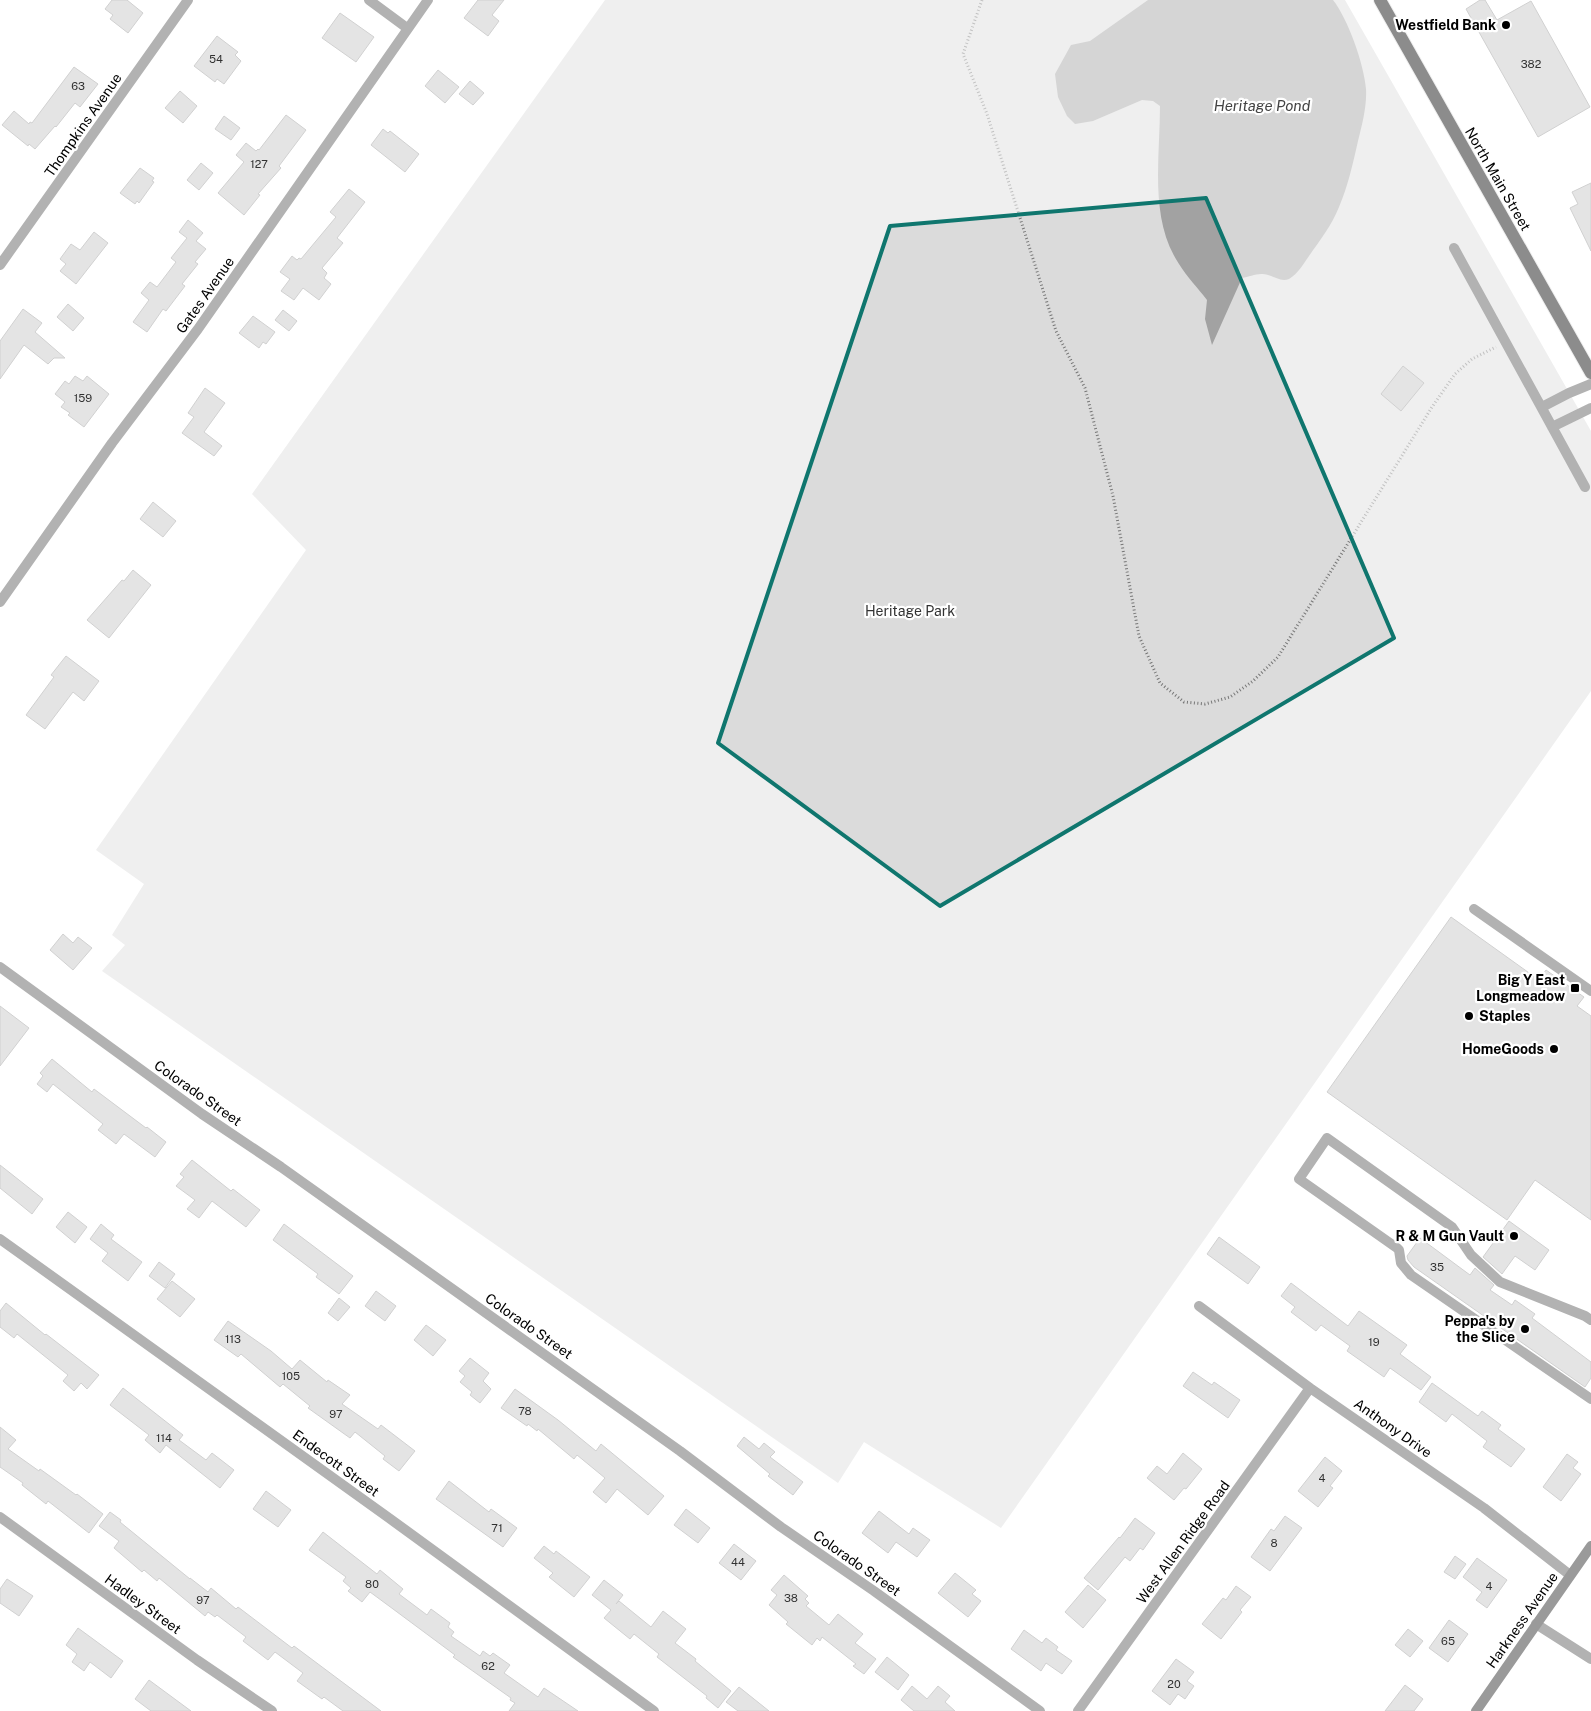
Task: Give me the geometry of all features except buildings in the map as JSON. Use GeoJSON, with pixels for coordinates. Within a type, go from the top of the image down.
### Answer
{"type":"FeatureCollection","features":[{"type":"Feature","properties":{"kind":"main road","name":"North Main Street"},"geometry":{"type":"LineString","coordinates":[[1380,0],[1591,373]]}},
{"type":"Feature","properties":{"kind":"main road","name":"Harkness Avenue"},"geometry":{"type":"LineString","coordinates":[[1476,1711],[1591,1546]]}},
{"type":"Feature","properties":{"kind":"street","name":"Thompkins Avenue"},"geometry":{"type":"LineString","coordinates":[[0,266],[188,0]]}},
{"type":"Feature","properties":{"kind":"street"},"geometry":{"type":"LineString","coordinates":[[369,0],[407,28]]}},
{"type":"Feature","properties":{"kind":"street","name":"Gates Avenue"},"geometry":{"type":"LineString","coordinates":[[0,602],[112,443],[198,329],[428,0]]}},
{"type":"Feature","properties":{"kind":"street"},"geometry":{"type":"LineString","coordinates":[[1454,248],[1585,487]]}},
{"type":"Feature","properties":{"kind":"street"},"geometry":{"type":"LineString","coordinates":[[1542,407],[1591,384]]}},
{"type":"Feature","properties":{"kind":"street"},"geometry":{"type":"LineString","coordinates":[[1552,427],[1591,408]]}},
{"type":"Feature","properties":{"kind":"street"},"geometry":{"type":"LineString","coordinates":[[1474,910],[1591,991]]}},
{"type":"Feature","properties":{"kind":"street","name":"Colorado Street"},"geometry":{"type":"LineString","coordinates":[[0,967],[202,1114],[281,1167],[672,1445],[780,1527],[874,1591],[1040,1711]]}},
{"type":"Feature","properties":{"kind":"street"},"geometry":{"type":"LineString","coordinates":[[1591,1320],[1500,1282],[1471,1255],[1452,1227],[1327,1138],[1299,1179],[1400,1250],[1401,1262],[1411,1275],[1591,1399]]}},
{"type":"Feature","properties":{"kind":"street","name":"Endecott Street"},"geometry":{"type":"LineString","coordinates":[[0,1239],[381,1512],[654,1711]]}},
{"type":"Feature","properties":{"kind":"street","name":"Anthony Drive"},"geometry":{"type":"LineString","coordinates":[[1199,1306],[1310,1388],[1484,1508],[1570,1575]]}},
{"type":"Feature","properties":{"kind":"street","name":"West Allen Ridge Road"},"geometry":{"type":"LineString","coordinates":[[1078,1711],[1310,1388]]}},
{"type":"Feature","properties":{"kind":"street","name":"Hadley Street"},"geometry":{"type":"LineString","coordinates":[[0,1517],[272,1711]]}},
{"type":"Feature","properties":{"kind":"street"},"geometry":{"type":"LineString","coordinates":[[1536,1624],[1591,1659]]}},
{"type":"Feature","properties":{"kind":"path"},"geometry":{"type":"LineString","coordinates":[[982,0],[964,54],[986,114],[1056,331],[1084,388],[1113,496],[1139,636],[1160,683],[1184,702],[1205,704],[1230,697],[1253,681],[1278,656],[1432,407],[1455,374],[1472,359],[1506,342]]}},
{"type":"Feature","properties":{"kind":"highlighted area"},"geometry":{"type":"Polygon","coordinates":[[[1206,198],[1394,638],[940,906],[718,743],[890,226],[1206,198]]]}},
{"type":"Feature","properties":{"kind":"green space","name":"Heritage Park"},"geometry":{"type":"Polygon","coordinates":[[[605,0],[1345,0],[1591,431],[1591,691],[1001,1528],[864,1442],[838,1483],[102,971],[125,945],[112,935],[144,884],[96,850],[306,550],[252,494],[605,0]]]}},
{"type":"Feature","properties":{"kind":"water","name":"Heritage Pond"},"geometry":{"type":"Polygon","coordinates":[[[1148,0],[1333,0],[1350,30],[1365,79],[1366,95],[1363,122],[1348,183],[1333,220],[1300,268],[1289,279],[1282,280],[1265,274],[1256,274],[1242,278],[1212,345],[1205,319],[1207,300],[1179,264],[1163,228],[1158,188],[1160,106],[1153,101],[1142,100],[1093,121],[1075,124],[1067,116],[1058,97],[1055,74],[1071,45],[1090,41],[1148,0]]]}},
{"type":"Feature","properties":{"kind":"place","name":"Westfield Bank"},"geometry":{"type":"Point","coordinates":[1506,25]}},
{"type":"Feature","properties":{"kind":"place","name":"Big Y East Longmeadow"},"geometry":{"type":"Point","coordinates":[1575,988]}},
{"type":"Feature","properties":{"kind":"place","name":"Staples"},"geometry":{"type":"Point","coordinates":[1469,1016]}},
{"type":"Feature","properties":{"kind":"place","name":"HomeGoods"},"geometry":{"type":"Point","coordinates":[1554,1049]}},
{"type":"Feature","properties":{"kind":"place","name":"R & M Gun Vault"},"geometry":{"type":"Point","coordinates":[1514,1236]}},
{"type":"Feature","properties":{"kind":"place","name":"Peppa's by the Slice"},"geometry":{"type":"Point","coordinates":[1525,1329]}}]}
